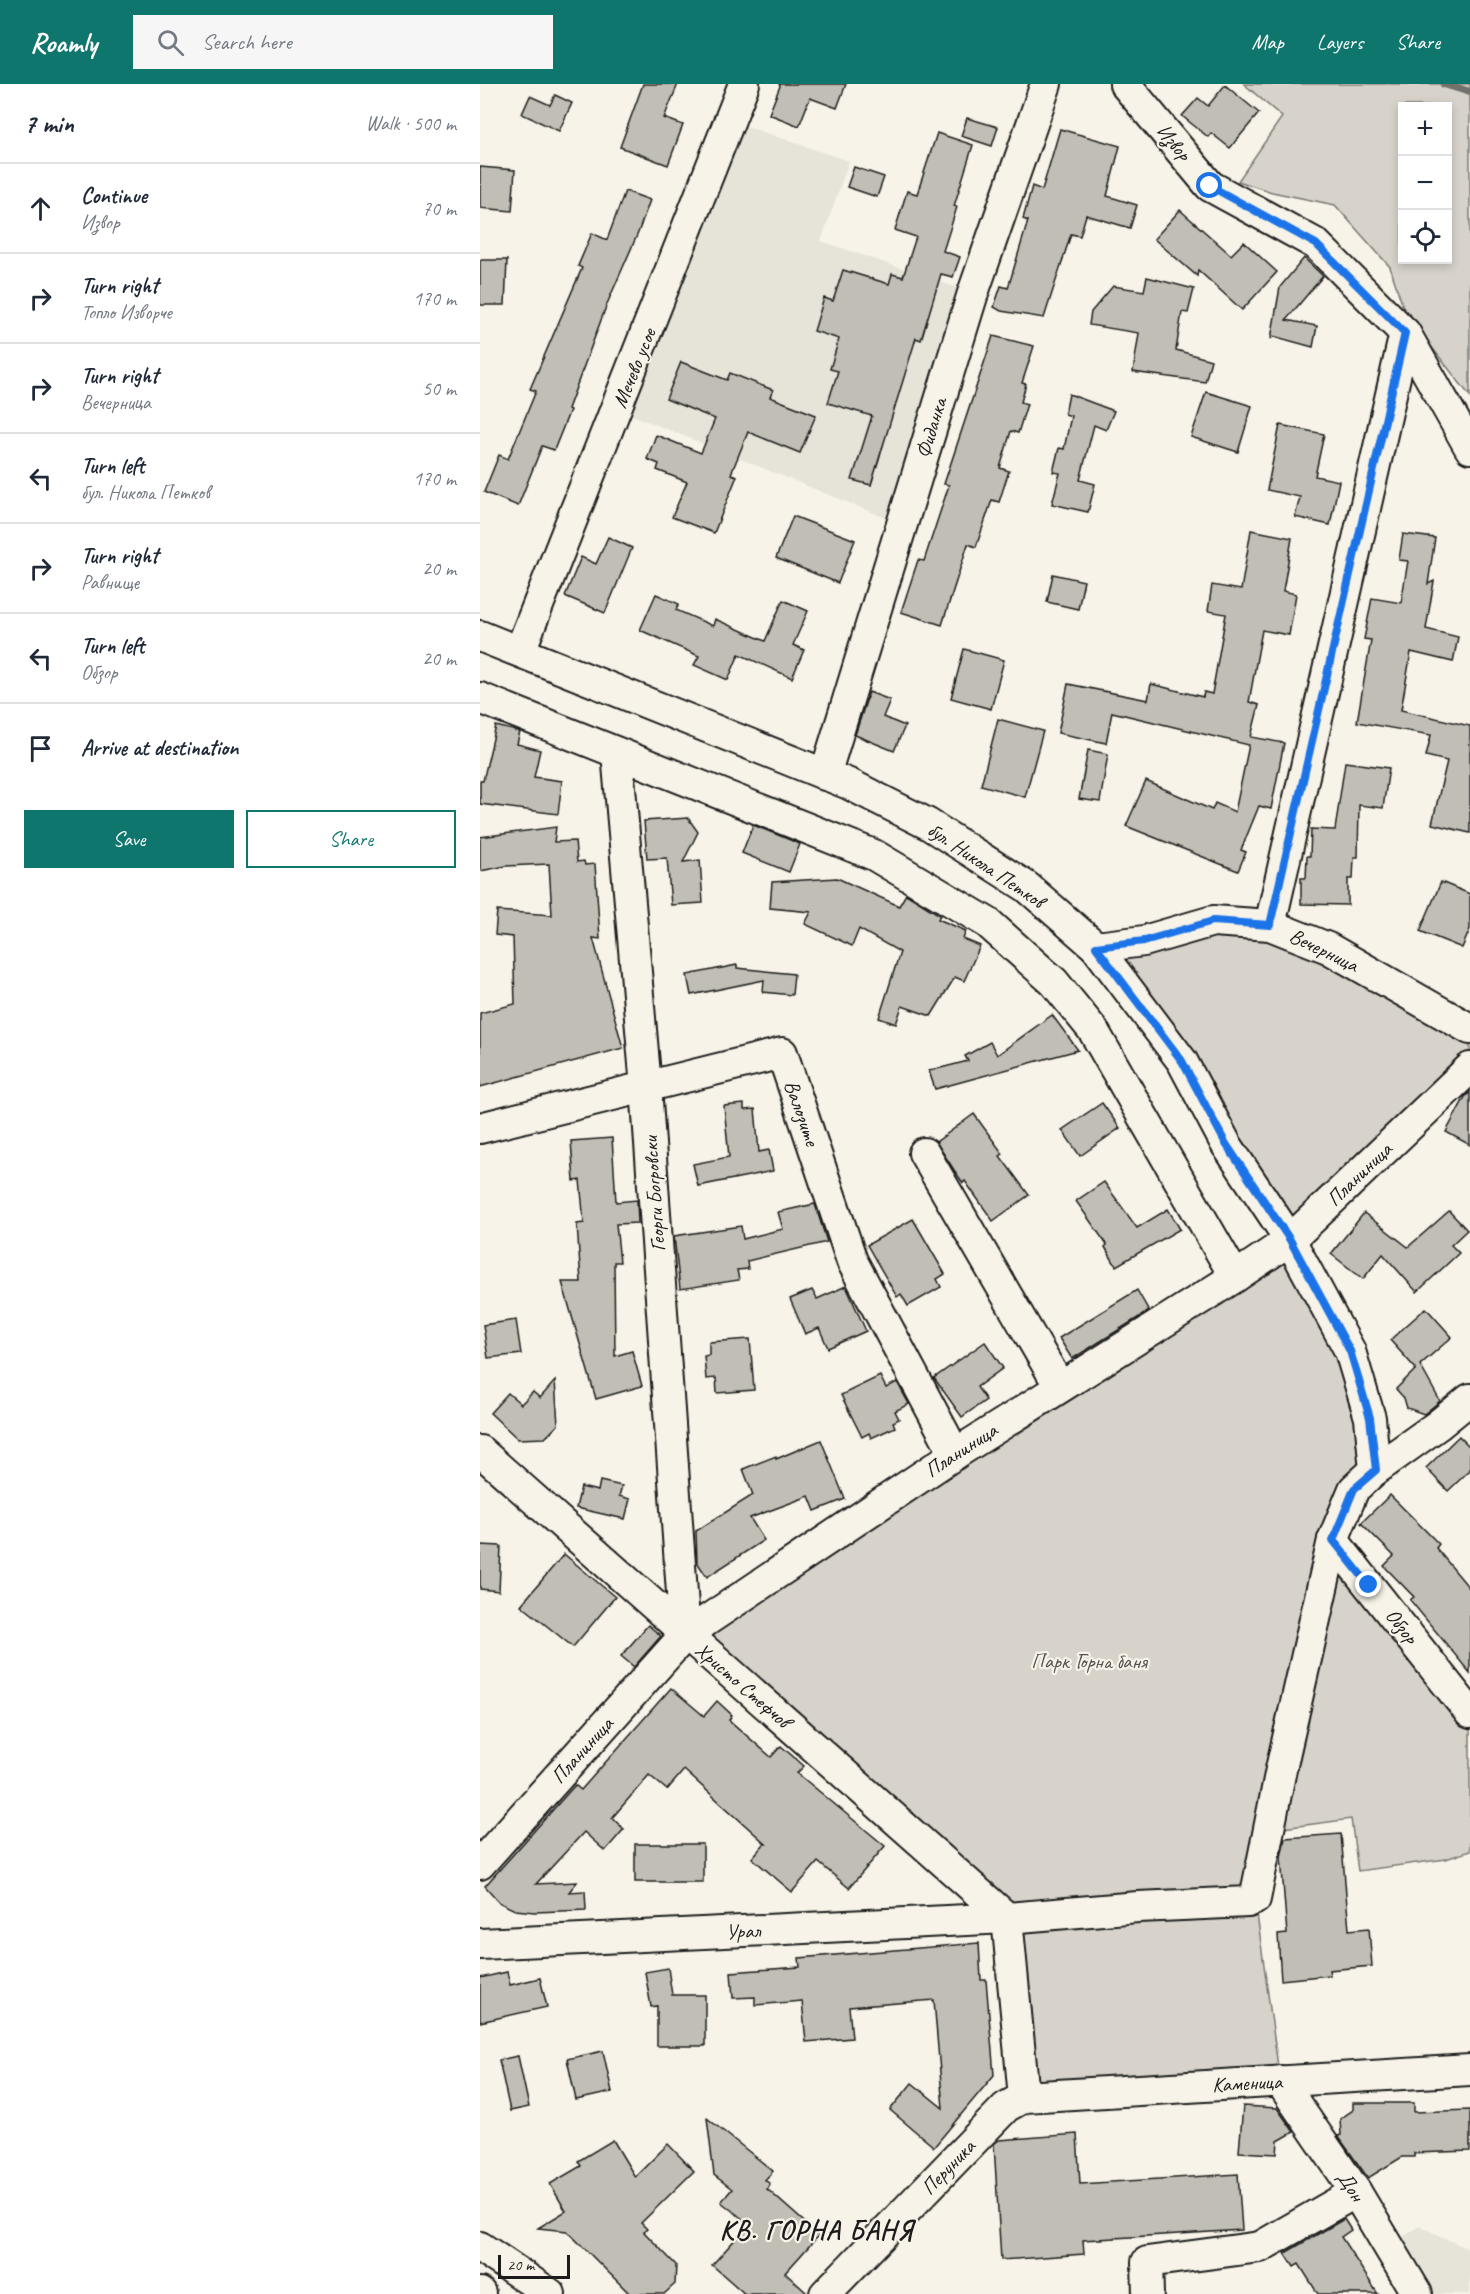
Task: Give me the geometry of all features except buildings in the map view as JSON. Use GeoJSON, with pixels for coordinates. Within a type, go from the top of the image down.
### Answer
{"type":"FeatureCollection","features":[{"type":"Feature","properties":{"kind":"street","name":"Мечево усое"},"geometry":{"type":"LineString","coordinates":[[520,651],[744,84]]}},
{"type":"Feature","properties":{"kind":"street","name":"Фиданка"},"geometry":{"type":"LineString","coordinates":[[825,775],[974,292],[1046,84]]}},
{"type":"Feature","properties":{"kind":"street","name":"Извор"},"geometry":{"type":"LineString","coordinates":[[1125,84],[1210,186],[1316,244],[1405,333],[1470,448]]}},
{"type":"Feature","properties":{"kind":"street"},"geometry":{"type":"LineString","coordinates":[[1270,925],[1405,333]]}},
{"type":"Feature","properties":{"kind":"street","name":"бул. Никола Петков"},"geometry":{"type":"LineString","coordinates":[[480,636],[859,789],[928,824],[1027,887],[1096,947],[1182,1061],[1226,1144],[1290,1240],[1350,1351],[1370,1418],[1376,1470]]}},
{"type":"Feature","properties":{"kind":"street"},"geometry":{"type":"LineString","coordinates":[[480,698],[874,855],[988,923],[1054,982],[1093,1030],[1235,1277]]}},
{"type":"Feature","properties":{"kind":"street","name":"Георги Богровски"},"geometry":{"type":"LineString","coordinates":[[617,753],[646,1087],[685,1635]]}},
{"type":"Feature","properties":{"kind":"street","name":"Вечерница"},"geometry":{"type":"LineString","coordinates":[[1096,947],[1144,941],[1213,921],[1270,925],[1328,948],[1470,1029]]}},
{"type":"Feature","properties":{"kind":"street","name":"Валозите"},"geometry":{"type":"LineString","coordinates":[[480,1128],[782,1053],[852,1260],[955,1454]]}},
{"type":"Feature","properties":{"kind":"street","name":"Планиница"},"geometry":{"type":"LineString","coordinates":[[480,1864],[685,1635],[955,1454],[1290,1240],[1470,1068]]}},
{"type":"Feature","properties":{"kind":"street"},"geometry":{"type":"LineString","coordinates":[[924,1154],[1060,1387]]}},
{"type":"Feature","properties":{"kind":"street"},"geometry":{"type":"LineString","coordinates":[[1333,1540],[1354,1489],[1470,1399]]}},
{"type":"Feature","properties":{"kind":"street","name":"Христо Стефчов"},"geometry":{"type":"LineString","coordinates":[[480,1451],[1007,1918]]}},
{"type":"Feature","properties":{"kind":"street","name":"Обзор"},"geometry":{"type":"LineString","coordinates":[[1333,1540],[1470,1713]]}},
{"type":"Feature","properties":{"kind":"street","name":"Урал"},"geometry":{"type":"LineString","coordinates":[[480,1944],[1007,1918],[1138,1907],[1248,1902],[1255,1899],[1281,1769],[1333,1540]]}},
{"type":"Feature","properties":{"kind":"street"},"geometry":{"type":"LineString","coordinates":[[1007,1918],[1024,2097]]}},
{"type":"Feature","properties":{"kind":"street","name":"Каменица"},"geometry":{"type":"LineString","coordinates":[[1024,2097],[1470,2070]]}},
{"type":"Feature","properties":{"kind":"street","name":"Дон"},"geometry":{"type":"LineString","coordinates":[[1280,2081],[1356,2192],[1417,2294]]}},
{"type":"Feature","properties":{"kind":"street","name":"Перуника"},"geometry":{"type":"LineString","coordinates":[[825,2294],[1006,2107],[1024,2097]]}},
{"type":"Feature","properties":{"kind":"street"},"geometry":{"type":"LineString","coordinates":[[1148,2294],[1148,2262],[1260,2247],[1356,2192]]}},
{"type":"Feature","properties":{"kind":"street"},"geometry":{"type":"LineString","coordinates":[[480,2247],[550,2294]]}},
{"type":"Feature","properties":{"kind":"shaded area"},"geometry":{"type":"Polygon","coordinates":[[[731,121],[849,161],[821,241],[973,293],[901,524],[617,409],[731,121]]]}},
{"type":"Feature","properties":{"kind":"shaded area"},"geometry":{"type":"Polygon","coordinates":[[[1419,2226],[1470,2250],[1470,2294],[1408,2294],[1383,2251],[1419,2226]]]}},
{"type":"Feature","properties":{"kind":"green space"},"geometry":{"type":"Polygon","coordinates":[[[1244,84],[1470,84],[1470,396],[1405,313],[1390,267],[1335,205],[1272,192],[1238,181],[1282,117],[1244,84]]]}},
{"type":"Feature","properties":{"kind":"green space"},"geometry":{"type":"Polygon","coordinates":[[[1270,925],[1470,1029],[1470,1068],[1290,1241],[1096,947],[1270,925]]]}},
{"type":"Feature","properties":{"kind":"green space","name":"Парк Горна баня"},"geometry":{"type":"Polygon","coordinates":[[[1290,1241],[1350,1351],[1375,1470],[1334,1540],[1470,1713],[1470,1851],[1446,1859],[1358,1871],[1351,1819],[1268,1830],[1255,1900],[1280,2081],[1024,2097],[1007,1918],[685,1635],[1290,1241]]]}},
{"type":"Feature","properties":{"kind":"waterway"},"geometry":{"type":"LineString","coordinates":[[1444,84],[1470,92]]}},
{"type":"Feature","properties":{"kind":"district","name":"КВ. ГОРНА БАНЯ"},"geometry":{"type":"Point","coordinates":[817,2230]}},
{"type":"Feature","properties":{"kind":"route"},"geometry":{"type":"LineString","coordinates":[[1210,186],[1316,244],[1405,333],[1270,925],[1213,921],[1144,941],[1096,947],[1182,1061],[1226,1144],[1290,1240],[1350,1351],[1370,1418],[1376,1470],[1354,1489],[1333,1540],[1369,1585]]}}]}
